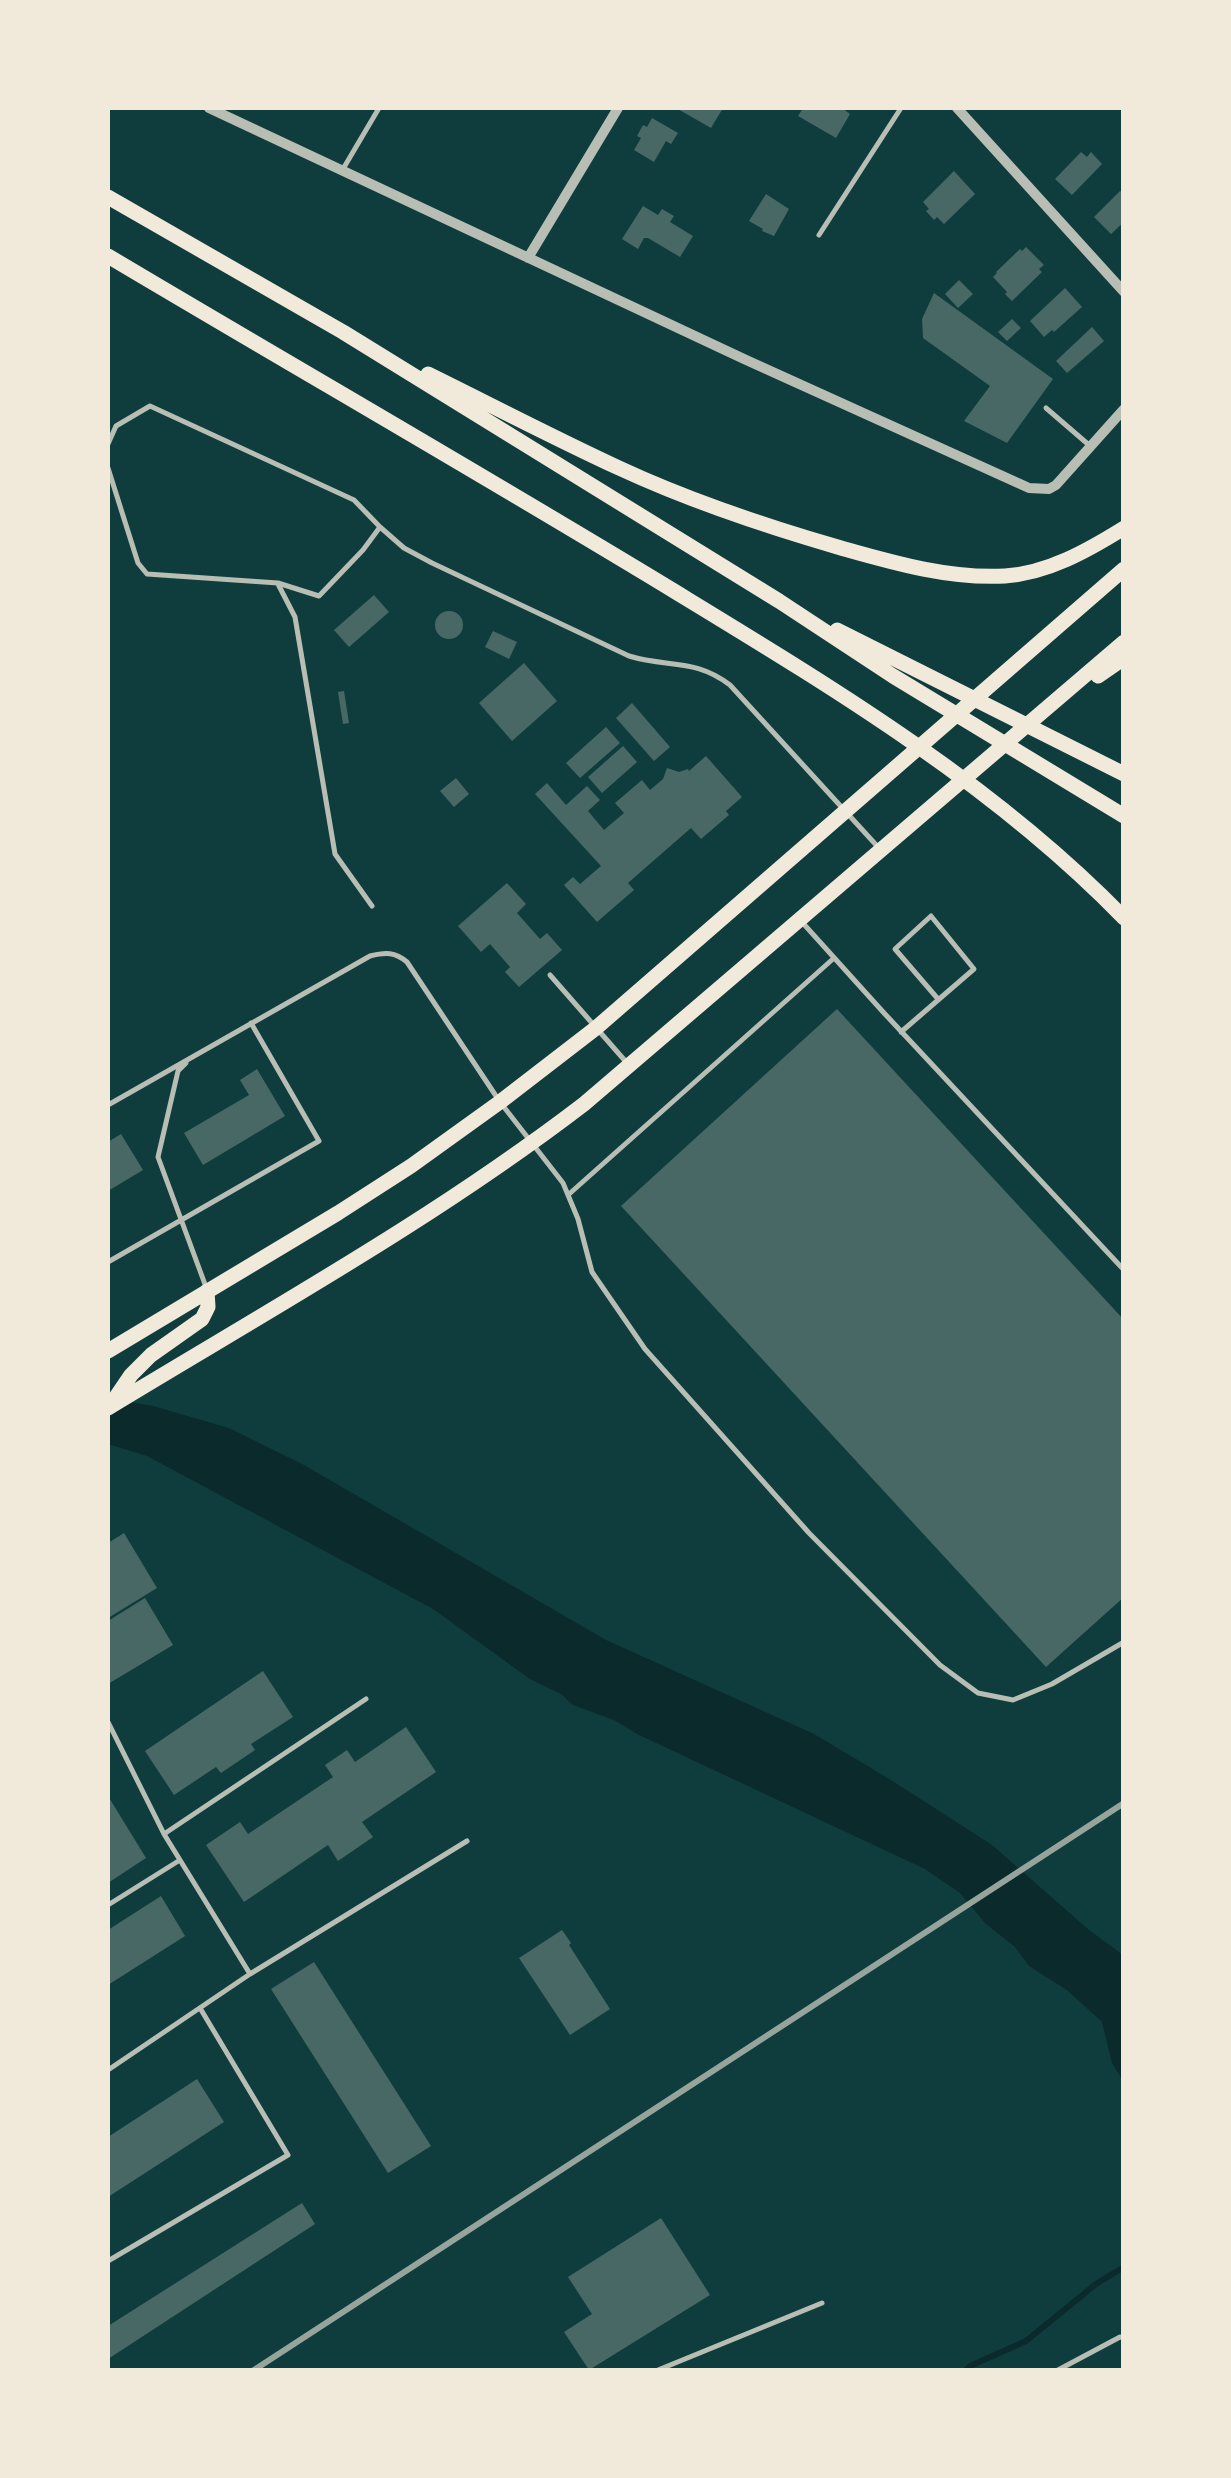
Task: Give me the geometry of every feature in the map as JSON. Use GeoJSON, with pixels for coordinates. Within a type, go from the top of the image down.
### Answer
{"type":"FeatureCollection","features":[{"type":"Feature","properties":{"kind":"main road"},"geometry":{"type":"LineString","coordinates":[[108,197],[343,332],[1124,816]]}},
{"type":"Feature","properties":{"kind":"main road"},"geometry":{"type":"LineString","coordinates":[[108,256],[632,565],[858,706],[970,783],[1124,918]]}},
{"type":"Feature","properties":{"kind":"main road"},"geometry":{"type":"LineString","coordinates":[[343,332],[622,470],[799,536],[878,559],[934,572],[1006,576],[1035,572],[1064,561],[1124,528]]}},
{"type":"Feature","properties":{"kind":"main road"},"geometry":{"type":"LineString","coordinates":[[108,1350],[382,1185],[500,1102],[596,1028],[1124,569]]}},
{"type":"Feature","properties":{"kind":"main road"},"geometry":{"type":"LineString","coordinates":[[778,601],[1124,774]]}},
{"type":"Feature","properties":{"kind":"main road"},"geometry":{"type":"LineString","coordinates":[[108,1408],[380,1245],[532,1144],[584,1104],[1124,642]]}},
{"type":"Feature","properties":{"kind":"main road"},"geometry":{"type":"LineString","coordinates":[[1018,734],[1124,658]]}},
{"type":"Feature","properties":{"kind":"main road"},"geometry":{"type":"LineString","coordinates":[[108,1408],[132,1374],[202,1318],[208,1307],[208,1291]]}},
{"type":"Feature","properties":{"kind":"street"},"geometry":{"type":"LineString","coordinates":[[209,108],[1029,488],[1049,489],[1060,481],[1124,409]]}},
{"type":"Feature","properties":{"kind":"street"},"geometry":{"type":"LineString","coordinates":[[528,258],[618,108]]}},
{"type":"Feature","properties":{"kind":"street"},"geometry":{"type":"LineString","coordinates":[[957,108],[1124,292]]}},
{"type":"Feature","properties":{"kind":"lane"},"geometry":{"type":"LineString","coordinates":[[342,170],[379,108]]}},
{"type":"Feature","properties":{"kind":"lane"},"geometry":{"type":"LineString","coordinates":[[819,235],[902,108]]}},
{"type":"Feature","properties":{"kind":"lane"},"geometry":{"type":"LineString","coordinates":[[108,444],[116,426],[150,406],[354,500],[404,548],[432,563],[629,656],[695,666],[720,677],[880,850]]}},
{"type":"Feature","properties":{"kind":"lane"},"geometry":{"type":"LineString","coordinates":[[1046,408],[1091,446]]}},
{"type":"Feature","properties":{"kind":"lane"},"geometry":{"type":"LineString","coordinates":[[108,468],[138,563],[147,574],[278,584],[319,596],[380,527]]}},
{"type":"Feature","properties":{"kind":"lane"},"geometry":{"type":"LineString","coordinates":[[278,584],[295,617],[335,854],[372,906]]}},
{"type":"Feature","properties":{"kind":"lane"},"geometry":{"type":"LineString","coordinates":[[901,1032],[974,969],[931,916],[895,949],[938,1000]]}},
{"type":"Feature","properties":{"kind":"lane"},"geometry":{"type":"LineString","coordinates":[[799,919],[1124,1270]]}},
{"type":"Feature","properties":{"kind":"lane"},"geometry":{"type":"LineString","coordinates":[[108,1105],[370,956],[398,954],[500,1102],[563,1183],[578,1219],[592,1272],[646,1349],[810,1533],[940,1665],[978,1693],[1013,1700],[1052,1684],[1124,1642]]}},
{"type":"Feature","properties":{"kind":"lane"},"geometry":{"type":"LineString","coordinates":[[568,1195],[834,958]]}},
{"type":"Feature","properties":{"kind":"lane"},"geometry":{"type":"LineString","coordinates":[[550,975],[629,1065]]}},
{"type":"Feature","properties":{"kind":"lane"},"geometry":{"type":"LineString","coordinates":[[108,1262],[320,1142],[251,1023]]}},
{"type":"Feature","properties":{"kind":"lane"},"geometry":{"type":"LineString","coordinates":[[192,1057],[178,1071],[158,1157],[208,1291]]}},
{"type":"Feature","properties":{"kind":"lane"},"geometry":{"type":"LineString","coordinates":[[164,1834],[366,1699]]}},
{"type":"Feature","properties":{"kind":"lane"},"geometry":{"type":"LineString","coordinates":[[108,1723],[164,1834],[250,1974]]}},
{"type":"Feature","properties":{"kind":"lane"},"geometry":{"type":"LineString","coordinates":[[108,2070],[250,1974],[466,1841]]}},
{"type":"Feature","properties":{"kind":"lane"},"geometry":{"type":"LineString","coordinates":[[108,1905],[180,1860]]}},
{"type":"Feature","properties":{"kind":"lane"},"geometry":{"type":"LineString","coordinates":[[108,2261],[288,2155],[200,2008]]}},
{"type":"Feature","properties":{"kind":"lane"},"geometry":{"type":"LineString","coordinates":[[658,2370],[822,2303]]}},
{"type":"Feature","properties":{"kind":"lane"},"geometry":{"type":"LineString","coordinates":[[1058,2370],[1124,2338]]}},
{"type":"Feature","properties":{"kind":"water"},"geometry":{"type":"Polygon","coordinates":[[[108,1398],[153,1406],[229,1428],[304,1465],[606,1640],[814,1734],[992,1845],[1123,1955],[1123,2081],[1112,2063],[1102,2022],[1067,1990],[1029,1966],[960,1893],[925,1869],[614,1720],[573,1705],[433,1609],[147,1456],[108,1444],[108,1398]]]}},
{"type":"Feature","properties":{"kind":"building"},"geometry":{"type":"Polygon","coordinates":[[[676,108],[723,108],[711,128],[676,108]]]}},
{"type":"Feature","properties":{"kind":"building"},"geometry":{"type":"Polygon","coordinates":[[[803,108],[842,108],[850,114],[836,138],[798,116],[803,108]]]}},
{"type":"Feature","properties":{"kind":"building"},"geometry":{"type":"Polygon","coordinates":[[[652,118],[678,133],[671,144],[666,141],[654,162],[634,150],[643,125],[647,127],[652,118]]]}},
{"type":"Feature","properties":{"kind":"building"},"geometry":{"type":"Polygon","coordinates":[[[1081,152],[1087,157],[1091,152],[1102,164],[1072,195],[1055,179],[1081,152]]]}},
{"type":"Feature","properties":{"kind":"building"},"geometry":{"type":"Polygon","coordinates":[[[954,171],[975,194],[944,224],[937,217],[934,220],[923,202],[954,171]]]}},
{"type":"Feature","properties":{"kind":"building"},"geometry":{"type":"Polygon","coordinates":[[[1120,191],[1124,194],[1124,222],[1111,234],[1094,217],[1120,191]]]}},
{"type":"Feature","properties":{"kind":"building"},"geometry":{"type":"Polygon","coordinates":[[[766,194],[789,209],[774,236],[749,221],[766,194]]]}},
{"type":"Feature","properties":{"kind":"building"},"geometry":{"type":"Polygon","coordinates":[[[643,206],[658,215],[662,209],[674,216],[670,222],[693,236],[680,257],[648,238],[638,249],[622,239],[643,206]]]}},
{"type":"Feature","properties":{"kind":"building"},"geometry":{"type":"Polygon","coordinates":[[[1026,247],[1044,265],[1039,269],[1042,272],[1012,301],[993,277],[1026,247]]]}},
{"type":"Feature","properties":{"kind":"building"},"geometry":{"type":"Polygon","coordinates":[[[959,280],[973,294],[958,308],[945,294],[959,280]]]}},
{"type":"Feature","properties":{"kind":"building"},"geometry":{"type":"Polygon","coordinates":[[[1065,288],[1082,307],[1044,337],[1030,321],[1065,288]]]}},
{"type":"Feature","properties":{"kind":"building"},"geometry":{"type":"Polygon","coordinates":[[[934,293],[1053,379],[1007,443],[964,421],[990,386],[923,338],[922,319],[934,293]]]}},
{"type":"Feature","properties":{"kind":"building"},"geometry":{"type":"Polygon","coordinates":[[[1012,319],[1021,328],[1007,341],[998,332],[1012,319]]]}},
{"type":"Feature","properties":{"kind":"building"},"geometry":{"type":"Polygon","coordinates":[[[1092,327],[1104,341],[1067,373],[1056,361],[1092,327]]]}},
{"type":"Feature","properties":{"kind":"building"},"geometry":{"type":"Polygon","coordinates":[[[374,595],[389,612],[349,647],[334,630],[374,595]]]}},
{"type":"Feature","properties":{"kind":"building"},"geometry":{"type":"Polygon","coordinates":[[[449,611],[459,615],[463,625],[459,635],[449,639],[439,635],[435,625],[439,615],[449,611]]]}},
{"type":"Feature","properties":{"kind":"building"},"geometry":{"type":"Polygon","coordinates":[[[493,631],[517,642],[509,659],[485,647],[493,631]]]}},
{"type":"Feature","properties":{"kind":"building"},"geometry":{"type":"Polygon","coordinates":[[[524,663],[557,701],[512,741],[479,703],[524,663]]]}},
{"type":"Feature","properties":{"kind":"building"},"geometry":{"type":"Polygon","coordinates":[[[344,691],[349,723],[343,724],[338,692],[344,691]]]}},
{"type":"Feature","properties":{"kind":"building"},"geometry":{"type":"Polygon","coordinates":[[[632,703],[670,747],[654,761],[616,718],[632,703]]]}},
{"type":"Feature","properties":{"kind":"building"},"geometry":{"type":"Polygon","coordinates":[[[606,727],[620,743],[580,778],[566,763],[606,727]]]}},
{"type":"Feature","properties":{"kind":"building"},"geometry":{"type":"Polygon","coordinates":[[[623,746],[637,762],[602,793],[588,777],[623,746]]]}},
{"type":"Feature","properties":{"kind":"building"},"geometry":{"type":"Polygon","coordinates":[[[706,756],[742,797],[726,811],[729,815],[701,839],[691,828],[628,883],[634,890],[597,922],[564,885],[573,877],[580,884],[601,866],[535,794],[547,783],[566,805],[587,786],[600,800],[588,811],[604,830],[624,813],[615,803],[642,780],[650,790],[663,779],[667,768],[689,771],[706,756]]]}},
{"type":"Feature","properties":{"kind":"building"},"geometry":{"type":"Polygon","coordinates":[[[456,778],[469,794],[454,807],[440,791],[456,778]]]}},
{"type":"Feature","properties":{"kind":"building"},"geometry":{"type":"Polygon","coordinates":[[[507,883],[526,904],[517,913],[540,939],[547,933],[562,950],[519,987],[505,972],[510,967],[490,944],[481,952],[458,926],[507,883]]]}},
{"type":"Feature","properties":{"kind":"building"},"geometry":{"type":"Polygon","coordinates":[[[837,1009],[1124,1320],[1124,1597],[1046,1667],[621,1206],[837,1009]]]}},
{"type":"Feature","properties":{"kind":"building"},"geometry":{"type":"Polygon","coordinates":[[[257,1069],[285,1116],[203,1165],[184,1133],[249,1095],[240,1080],[257,1069]]]}},
{"type":"Feature","properties":{"kind":"building"},"geometry":{"type":"Polygon","coordinates":[[[121,1134],[143,1170],[108,1191],[108,1142],[121,1134]]]}},
{"type":"Feature","properties":{"kind":"building"},"geometry":{"type":"Polygon","coordinates":[[[124,1533],[157,1588],[108,1618],[108,1543],[124,1533]]]}},
{"type":"Feature","properties":{"kind":"building"},"geometry":{"type":"Polygon","coordinates":[[[145,1598],[173,1645],[108,1684],[108,1621],[145,1598]]]}},
{"type":"Feature","properties":{"kind":"building"},"geometry":{"type":"Polygon","coordinates":[[[263,1671],[293,1717],[251,1744],[255,1750],[221,1773],[216,1767],[174,1795],[145,1751],[263,1671]]]}},
{"type":"Feature","properties":{"kind":"building"},"geometry":{"type":"Polygon","coordinates":[[[406,1727],[436,1772],[362,1822],[373,1837],[338,1861],[328,1845],[244,1902],[206,1845],[240,1822],[248,1834],[333,1777],[325,1765],[347,1750],[355,1762],[406,1727]]]}},
{"type":"Feature","properties":{"kind":"building"},"geometry":{"type":"Polygon","coordinates":[[[108,1796],[146,1858],[108,1883],[108,1796]]]}},
{"type":"Feature","properties":{"kind":"building"},"geometry":{"type":"Polygon","coordinates":[[[161,1896],[185,1936],[108,1985],[108,1930],[161,1896]]]}},
{"type":"Feature","properties":{"kind":"building"},"geometry":{"type":"Polygon","coordinates":[[[562,1930],[610,2009],[570,2035],[519,1958],[562,1930]]]}},
{"type":"Feature","properties":{"kind":"building"},"geometry":{"type":"Polygon","coordinates":[[[314,1962],[431,2146],[388,2173],[271,1989],[314,1962]]]}},
{"type":"Feature","properties":{"kind":"building"},"geometry":{"type":"Polygon","coordinates":[[[197,2079],[224,2122],[108,2197],[108,2137],[197,2079]]]}},
{"type":"Feature","properties":{"kind":"building"},"geometry":{"type":"Polygon","coordinates":[[[302,2203],[315,2224],[108,2359],[108,2326],[302,2203]]]}},
{"type":"Feature","properties":{"kind":"building"},"geometry":{"type":"Polygon","coordinates":[[[661,2218],[710,2295],[589,2370],[564,2332],[592,2314],[568,2277],[661,2218]]]}},
{"type":"Feature","properties":{"kind":"waterway"},"geometry":{"type":"LineString","coordinates":[[966,2370],[1026,2341],[1096,2284],[1124,2267]]}},
{"type":"Feature","properties":{"kind":"railway"},"geometry":{"type":"LineString","coordinates":[[254,2370],[1124,1803]]}}]}
